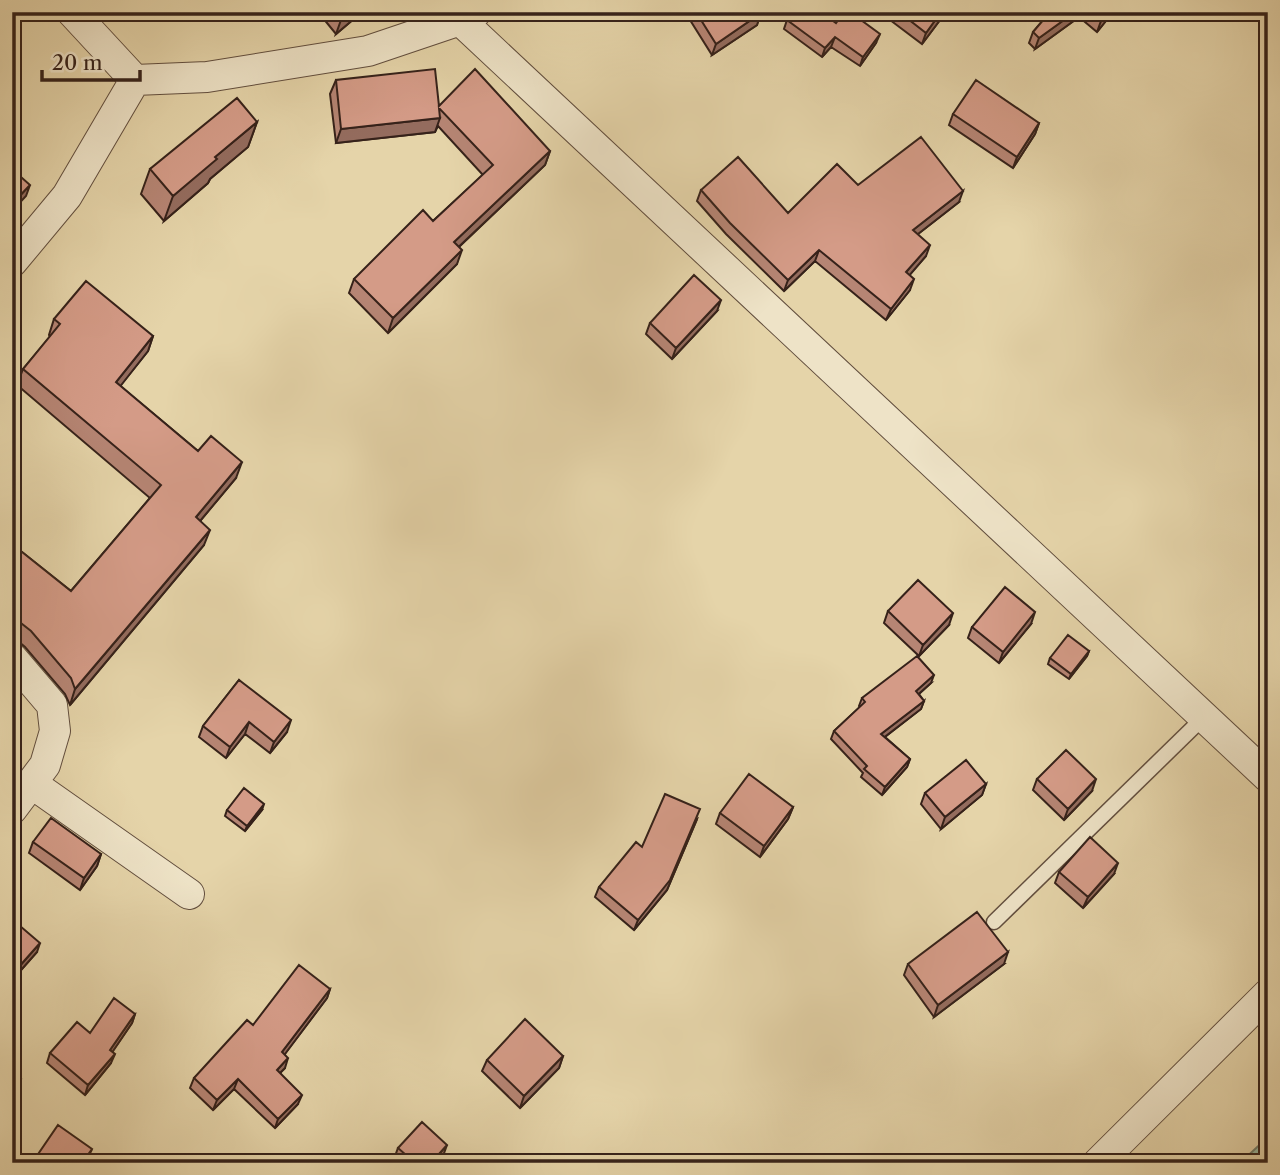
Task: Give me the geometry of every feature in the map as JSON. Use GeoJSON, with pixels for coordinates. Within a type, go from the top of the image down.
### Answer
{"type":"FeatureCollection","features":[{"type":"Feature","properties":{"kind":"street"},"geometry":{"type":"LineString","coordinates":[[72,12],[135,80],[207,77],[368,51],[468,16],[1268,777]]}},
{"type":"Feature","properties":{"kind":"street"},"geometry":{"type":"LineString","coordinates":[[12,262],[67,196],[135,80]]}},
{"type":"Feature","properties":{"kind":"street"},"geometry":{"type":"LineString","coordinates":[[12,658],[52,705],[55,731],[45,765],[12,809]]}},
{"type":"Feature","properties":{"kind":"street"},"geometry":{"type":"LineString","coordinates":[[31,783],[190,894]]}},
{"type":"Feature","properties":{"kind":"street"},"geometry":{"type":"LineString","coordinates":[[1098,1163],[1268,994]]}},
{"type":"Feature","properties":{"kind":"lane"},"geometry":{"type":"LineString","coordinates":[[994,922],[1204,717]]}},
{"type":"Feature","properties":{"kind":"shaded area"},"geometry":{"type":"Polygon","coordinates":[[[1268,1137],[1268,1163],[1240,1163],[1268,1137]]]}},
{"type":"Feature","properties":{"kind":"building"},"geometry":{"type":"Polygon","coordinates":[[[12,12],[22,12],[12,23],[12,12]]]}},
{"type":"Feature","properties":{"kind":"building"},"geometry":{"type":"Polygon","coordinates":[[[335,12],[350,12],[341,20],[335,12]]]}},
{"type":"Feature","properties":{"kind":"building"},"geometry":{"type":"Polygon","coordinates":[[[696,12],[760,12],[761,13],[716,44],[696,12]]]}},
{"type":"Feature","properties":{"kind":"building"},"geometry":{"type":"Polygon","coordinates":[[[793,12],[821,12],[836,23],[844,12],[850,12],[880,34],[863,57],[835,37],[825,48],[787,20],[793,12]]]}},
{"type":"Feature","properties":{"kind":"building"},"geometry":{"type":"Polygon","coordinates":[[[899,12],[941,12],[926,33],[899,12]]]}},
{"type":"Feature","properties":{"kind":"building"},"geometry":{"type":"Polygon","coordinates":[[[1050,12],[1075,12],[1039,38],[1033,32],[1050,12]]]}},
{"type":"Feature","properties":{"kind":"building"},"geometry":{"type":"Polygon","coordinates":[[[1090,12],[1108,12],[1101,21],[1090,12]]]}},
{"type":"Feature","properties":{"kind":"building"},"geometry":{"type":"Polygon","coordinates":[[[435,69],[439,106],[475,69],[550,151],[454,242],[462,250],[393,318],[354,279],[423,210],[433,221],[493,165],[439,108],[440,118],[341,129],[336,80],[435,69]]]}},
{"type":"Feature","properties":{"kind":"building"},"geometry":{"type":"Polygon","coordinates":[[[976,80],[1039,123],[1017,157],[953,114],[976,80]]]}},
{"type":"Feature","properties":{"kind":"building"},"geometry":{"type":"Polygon","coordinates":[[[237,98],[257,122],[173,196],[150,169],[237,98]]]}},
{"type":"Feature","properties":{"kind":"building"},"geometry":{"type":"Polygon","coordinates":[[[921,137],[963,191],[913,230],[930,245],[906,272],[914,279],[891,309],[819,250],[788,280],[701,190],[738,157],[788,213],[837,164],[858,185],[921,137]]]}},
{"type":"Feature","properties":{"kind":"building"},"geometry":{"type":"Polygon","coordinates":[[[12,169],[30,185],[12,204],[12,169]]]}},
{"type":"Feature","properties":{"kind":"building"},"geometry":{"type":"Polygon","coordinates":[[[694,275],[721,300],[676,348],[650,323],[694,275]]]}},
{"type":"Feature","properties":{"kind":"building"},"geometry":{"type":"Polygon","coordinates":[[[86,281],[153,336],[116,382],[198,451],[211,436],[242,462],[196,517],[210,530],[75,689],[71,678],[31,631],[12,616],[12,544],[71,591],[161,485],[23,369],[60,324],[54,319],[86,281]]]}},
{"type":"Feature","properties":{"kind":"building"},"geometry":{"type":"Polygon","coordinates":[[[918,580],[953,613],[923,645],[888,611],[918,580]]]}},
{"type":"Feature","properties":{"kind":"building"},"geometry":{"type":"Polygon","coordinates":[[[1005,587],[1035,612],[1003,652],[972,627],[1005,587]]]}},
{"type":"Feature","properties":{"kind":"building"},"geometry":{"type":"Polygon","coordinates":[[[1068,635],[1089,651],[1071,674],[1050,658],[1068,635]]]}},
{"type":"Feature","properties":{"kind":"building"},"geometry":{"type":"Polygon","coordinates":[[[917,656],[934,675],[916,691],[924,701],[881,734],[910,759],[885,787],[864,769],[867,766],[834,731],[865,702],[862,698],[917,656]]]}},
{"type":"Feature","properties":{"kind":"building"},"geometry":{"type":"Polygon","coordinates":[[[239,680],[291,720],[274,742],[249,722],[230,747],[203,726],[239,680]]]}},
{"type":"Feature","properties":{"kind":"building"},"geometry":{"type":"Polygon","coordinates":[[[1066,750],[1096,779],[1068,809],[1037,779],[1066,750]]]}},
{"type":"Feature","properties":{"kind":"building"},"geometry":{"type":"Polygon","coordinates":[[[966,760],[986,784],[945,817],[925,793],[966,760]]]}},
{"type":"Feature","properties":{"kind":"building"},"geometry":{"type":"Polygon","coordinates":[[[749,774],[793,807],[764,846],[720,813],[749,774]]]}},
{"type":"Feature","properties":{"kind":"building"},"geometry":{"type":"Polygon","coordinates":[[[244,788],[264,804],[247,826],[227,810],[244,788]]]}},
{"type":"Feature","properties":{"kind":"building"},"geometry":{"type":"Polygon","coordinates":[[[665,794],[700,809],[670,880],[638,920],[599,887],[636,842],[642,847],[665,794]]]}},
{"type":"Feature","properties":{"kind":"building"},"geometry":{"type":"Polygon","coordinates":[[[51,818],[101,854],[84,878],[33,842],[51,818]]]}},
{"type":"Feature","properties":{"kind":"building"},"geometry":{"type":"Polygon","coordinates":[[[1090,837],[1118,863],[1088,897],[1059,872],[1090,837]]]}},
{"type":"Feature","properties":{"kind":"building"},"geometry":{"type":"Polygon","coordinates":[[[977,912],[1008,952],[938,1005],[908,964],[977,912]]]}},
{"type":"Feature","properties":{"kind":"building"},"geometry":{"type":"Polygon","coordinates":[[[13,920],[40,943],[17,969],[12,965],[13,920]]]}},
{"type":"Feature","properties":{"kind":"building"},"geometry":{"type":"Polygon","coordinates":[[[299,965],[330,989],[282,1052],[288,1058],[277,1070],[302,1095],[278,1119],[238,1079],[217,1100],[194,1078],[247,1020],[253,1025],[299,965]]]}},
{"type":"Feature","properties":{"kind":"building"},"geometry":{"type":"Polygon","coordinates":[[[114,998],[135,1014],[110,1050],[115,1054],[88,1085],[50,1053],[77,1022],[90,1033],[114,998]]]}},
{"type":"Feature","properties":{"kind":"building"},"geometry":{"type":"Polygon","coordinates":[[[525,1019],[563,1056],[524,1096],[487,1060],[525,1019]]]}},
{"type":"Feature","properties":{"kind":"building"},"geometry":{"type":"Polygon","coordinates":[[[12,1074],[21,1079],[12,1094],[12,1074]]]}},
{"type":"Feature","properties":{"kind":"building"},"geometry":{"type":"Polygon","coordinates":[[[422,1122],[447,1145],[431,1163],[415,1163],[398,1148],[422,1122]]]}},
{"type":"Feature","properties":{"kind":"building"},"geometry":{"type":"Polygon","coordinates":[[[58,1125],[92,1149],[82,1163],[32,1163],[58,1125]]]}}]}
